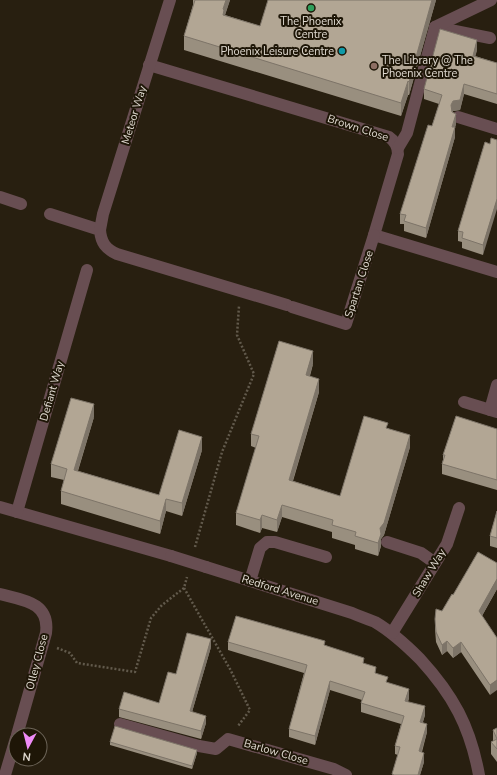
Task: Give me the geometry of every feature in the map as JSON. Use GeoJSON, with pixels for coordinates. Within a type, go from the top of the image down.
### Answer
{"type":"FeatureCollection","features":[{"type":"Feature","properties":{"kind":"street","name":"Meteor Way"},"geometry":{"type":"LineString","coordinates":[[100,230],[103,214],[170,0]]}},
{"type":"Feature","properties":{"kind":"street"},"geometry":{"type":"LineString","coordinates":[[398,148],[407,132],[435,27],[490,0]]}},
{"type":"Feature","properties":{"kind":"street"},"geometry":{"type":"LineString","coordinates":[[435,27],[490,38]]}},
{"type":"Feature","properties":{"kind":"street","name":"Brown Close"},"geometry":{"type":"LineString","coordinates":[[150,65],[382,134],[393,140],[398,148],[395,165],[374,234]]}},
{"type":"Feature","properties":{"kind":"street"},"geometry":{"type":"LineString","coordinates":[[458,117],[497,128]]}},
{"type":"Feature","properties":{"kind":"street"},"geometry":{"type":"LineString","coordinates":[[0,197],[21,204]]}},
{"type":"Feature","properties":{"kind":"street"},"geometry":{"type":"LineString","coordinates":[[50,214],[100,230],[102,242],[110,251],[240,291]]}},
{"type":"Feature","properties":{"kind":"street"},"geometry":{"type":"LineString","coordinates":[[374,234],[497,272]]}},
{"type":"Feature","properties":{"kind":"street","name":"Spartan Close"},"geometry":{"type":"LineString","coordinates":[[240,291],[346,324],[374,234]]}},
{"type":"Feature","properties":{"kind":"street","name":"Defiant Way"},"geometry":{"type":"LineString","coordinates":[[17,512],[87,270]]}},
{"type":"Feature","properties":{"kind":"street"},"geometry":{"type":"LineString","coordinates":[[464,402],[493,411],[497,385]]}},
{"type":"Feature","properties":{"kind":"street","name":"Redford Avenue"},"geometry":{"type":"LineString","coordinates":[[0,507],[206,567],[352,612],[375,622],[392,633],[429,669],[442,684],[456,705],[472,743],[479,775]]}},
{"type":"Feature","properties":{"kind":"street","name":"Shaw Way"},"geometry":{"type":"LineString","coordinates":[[392,633],[448,539],[459,508]]}},
{"type":"Feature","properties":{"kind":"street"},"geometry":{"type":"LineString","coordinates":[[250,581],[260,548],[267,542],[275,542],[326,558]]}},
{"type":"Feature","properties":{"kind":"street"},"geometry":{"type":"LineString","coordinates":[[387,542],[421,554],[435,563]]}},
{"type":"Feature","properties":{"kind":"street","name":"Olley Close"},"geometry":{"type":"LineString","coordinates":[[0,594],[30,602],[38,607],[44,614],[47,623],[43,643],[19,727]]}},
{"type":"Feature","properties":{"kind":"street"},"geometry":{"type":"LineString","coordinates":[[120,724],[199,746],[216,749],[228,739]]}},
{"type":"Feature","properties":{"kind":"street","name":"Barlow Close"},"geometry":{"type":"LineString","coordinates":[[228,739],[334,769],[346,775]]}},
{"type":"Feature","properties":{"kind":"path"},"geometry":{"type":"LineString","coordinates":[[194,553],[222,452],[254,374],[237,335],[240,291]]}},
{"type":"Feature","properties":{"kind":"path"},"geometry":{"type":"LineString","coordinates":[[43,643],[70,653],[77,663],[135,672],[151,618],[162,606],[184,588],[188,574]]}},
{"type":"Feature","properties":{"kind":"path"},"geometry":{"type":"LineString","coordinates":[[184,588],[230,669],[250,710],[228,739]]}},
{"type":"Feature","properties":{"kind":"building","name":"Phoenix Leisure Centre"},"geometry":{"type":"Polygon","coordinates":[[[195,0],[226,0],[223,15],[260,26],[268,0],[432,0],[409,82],[408,81],[401,103],[184,36],[195,0]]]}},
{"type":"Feature","properties":{"kind":"building"},"geometry":{"type":"Polygon","coordinates":[[[440,29],[477,40],[473,56],[497,63],[497,94],[464,84],[460,100],[453,101],[451,105],[452,112],[456,114],[452,127],[455,127],[426,228],[404,221],[406,215],[400,214],[428,125],[432,126],[442,95],[424,89],[440,29]]]}},
{"type":"Feature","properties":{"kind":"building"},"geometry":{"type":"Polygon","coordinates":[[[491,138],[497,140],[497,199],[483,245],[462,238],[463,232],[458,231],[485,142],[490,144],[491,138]]]}},
{"type":"Feature","properties":{"kind":"building"},"geometry":{"type":"Polygon","coordinates":[[[279,341],[313,351],[306,375],[319,379],[289,480],[340,496],[364,416],[388,423],[386,428],[410,435],[384,523],[380,528],[381,534],[378,543],[355,536],[356,532],[332,525],[333,520],[282,505],[277,520],[262,515],[260,520],[236,513],[259,436],[251,434],[279,341]]]}},
{"type":"Feature","properties":{"kind":"building"},"geometry":{"type":"Polygon","coordinates":[[[71,398],[94,404],[74,470],[159,495],[179,430],[202,437],[182,503],[166,499],[160,521],[61,491],[67,469],[51,464],[71,398]]]}},
{"type":"Feature","properties":{"kind":"building"},"geometry":{"type":"Polygon","coordinates":[[[456,416],[497,429],[497,480],[442,464],[445,455],[443,455],[456,416]]]}},
{"type":"Feature","properties":{"kind":"building"},"geometry":{"type":"Polygon","coordinates":[[[497,511],[497,538],[490,536],[497,511]]]}},
{"type":"Feature","properties":{"kind":"building"},"geometry":{"type":"Polygon","coordinates":[[[478,552],[497,563],[497,579],[479,611],[497,638],[497,680],[490,685],[461,642],[453,648],[447,641],[442,645],[436,632],[436,609],[442,611],[478,552]]]}},
{"type":"Feature","properties":{"kind":"building"},"geometry":{"type":"Polygon","coordinates":[[[236,616],[325,641],[324,645],[364,658],[363,663],[376,667],[375,673],[388,677],[386,682],[409,689],[405,701],[425,706],[420,722],[427,724],[419,751],[424,753],[418,775],[392,774],[400,747],[395,746],[404,716],[361,703],[365,692],[330,681],[315,736],[289,729],[307,665],[228,642],[236,616]]]}},
{"type":"Feature","properties":{"kind":"building"},"geometry":{"type":"Polygon","coordinates":[[[187,633],[211,639],[190,711],[206,716],[201,731],[119,709],[124,692],[159,703],[168,672],[176,674],[187,633]]]}},
{"type":"Feature","properties":{"kind":"building"},"geometry":{"type":"Polygon","coordinates":[[[115,726],[197,750],[192,766],[110,742],[115,726]]]}},
{"type":"Feature","properties":{"kind":"building"},"geometry":{"type":"Polygon","coordinates":[[[497,728],[497,739],[493,730],[497,728]]]}},
{"type":"Feature","properties":{"kind":"building"},"geometry":{"type":"Polygon","coordinates":[[[497,739],[497,749],[491,742],[497,739]]]}},
{"type":"Feature","properties":{"kind":"place","name":"The Phoenix Centre"},"geometry":{"type":"Point","coordinates":[311,8]}},
{"type":"Feature","properties":{"kind":"place","name":"Phoenix Leisure Centre"},"geometry":{"type":"Point","coordinates":[342,51]}},
{"type":"Feature","properties":{"kind":"place","name":"The Library @ The Phoenix Centre"},"geometry":{"type":"Point","coordinates":[374,66]}}]}
